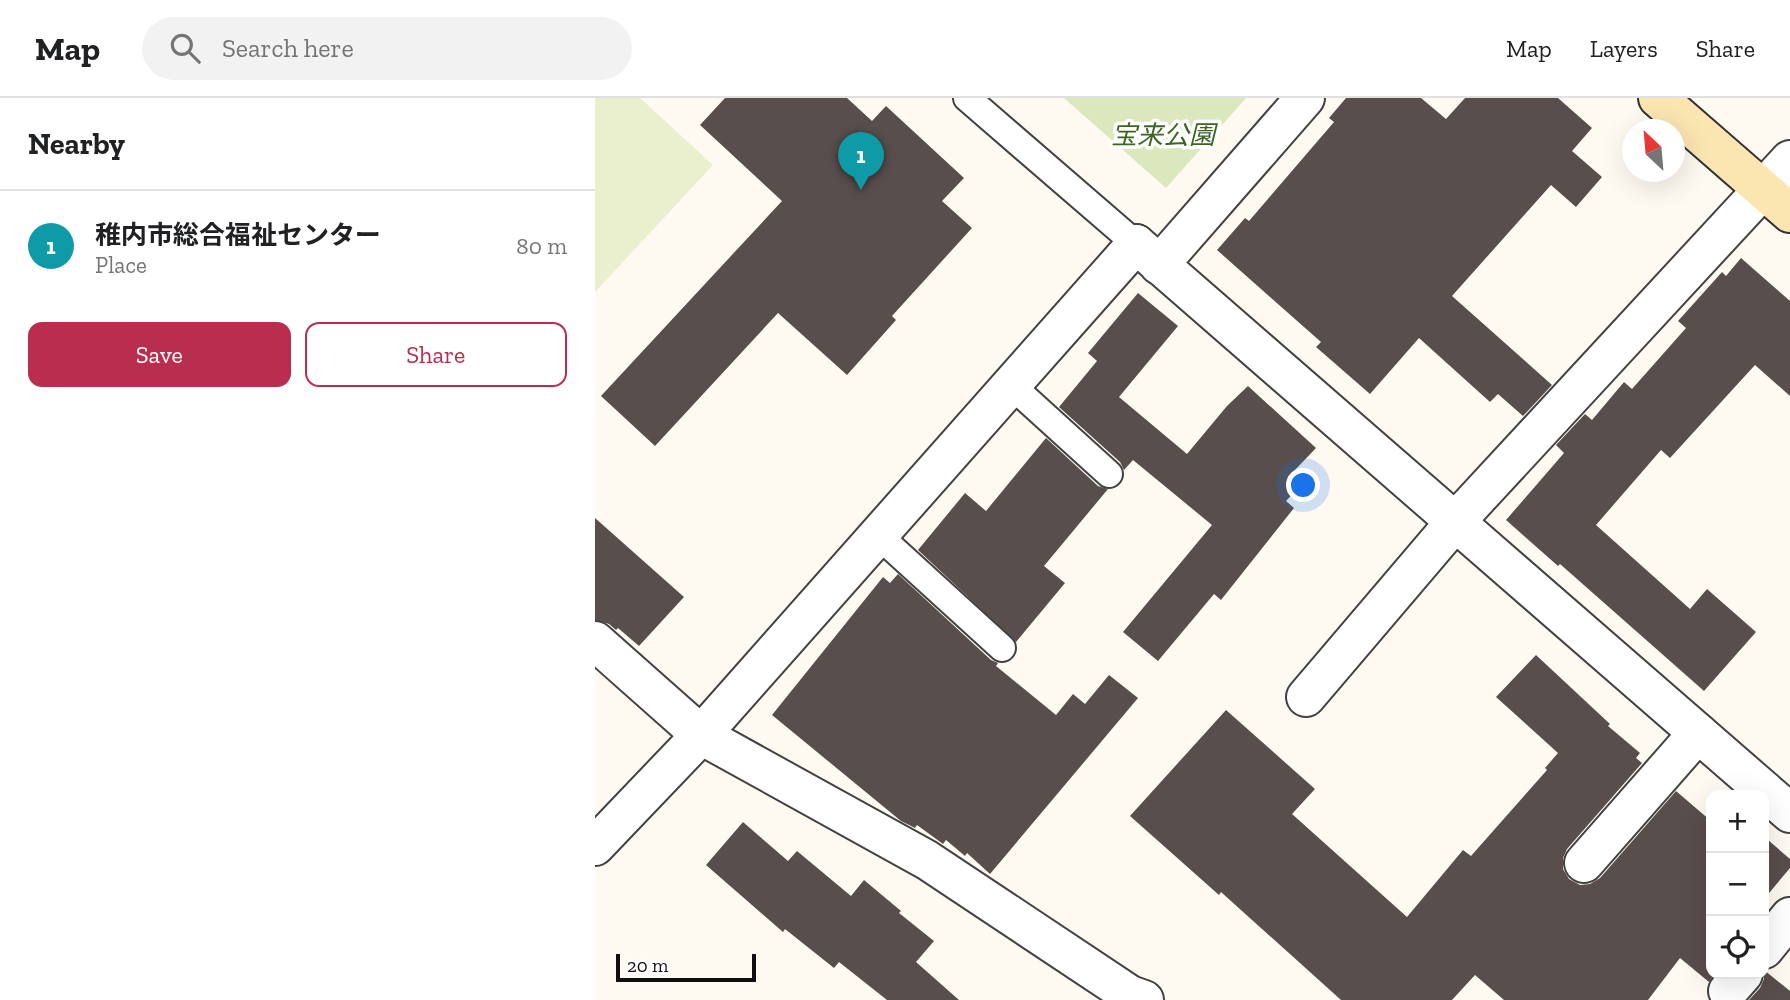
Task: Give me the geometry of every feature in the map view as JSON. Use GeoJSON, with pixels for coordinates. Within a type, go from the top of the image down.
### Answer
{"type":"FeatureCollection","features":[{"type":"Feature","properties":{"kind":"main road"},"geometry":{"type":"LineString","coordinates":[[1658,98],[1776,201]]}},
{"type":"Feature","properties":{"kind":"street"},"geometry":{"type":"LineString","coordinates":[[595,846],[701,735],[1011,385],[1148,255],[1305,98]]}},
{"type":"Feature","properties":{"kind":"street"},"geometry":{"type":"LineString","coordinates":[[1306,697],[1455,522],[1776,201],[1790,160]]}},
{"type":"Feature","properties":{"kind":"street"},"geometry":{"type":"LineString","coordinates":[[1148,255],[1790,813]]}},
{"type":"Feature","properties":{"kind":"street"},"geometry":{"type":"LineString","coordinates":[[595,641],[701,735],[927,860],[1130,995],[1144,1000]]}},
{"type":"Feature","properties":{"kind":"street"},"geometry":{"type":"LineString","coordinates":[[1584,863],[1697,733]]}},
{"type":"Feature","properties":{"kind":"street"},"geometry":{"type":"LineString","coordinates":[[1769,943],[1790,917]]}},
{"type":"Feature","properties":{"kind":"lane"},"geometry":{"type":"LineString","coordinates":[[967,98],[1148,255]]}},
{"type":"Feature","properties":{"kind":"lane"},"geometry":{"type":"LineString","coordinates":[[1011,385],[1109,474]]}},
{"type":"Feature","properties":{"kind":"lane"},"geometry":{"type":"LineString","coordinates":[[879,535],[1002,648]]}},
{"type":"Feature","properties":{"kind":"green space"},"geometry":{"type":"Polygon","coordinates":[[[595,98],[640,98],[713,165],[595,292],[595,98]]]}},
{"type":"Feature","properties":{"kind":"green space","name":"宝来公園"},"geometry":{"type":"Polygon","coordinates":[[[1064,98],[1246,98],[1166,188],[1064,98]]]}},
{"type":"Feature","properties":{"kind":"building"},"geometry":{"type":"Polygon","coordinates":[[[725,98],[847,98],[872,121],[886,106],[964,178],[942,201],[972,228],[892,316],[896,320],[847,375],[778,313],[655,446],[601,396],[782,201],[700,125],[725,98]]]}},
{"type":"Feature","properties":{"kind":"building"},"geometry":{"type":"Polygon","coordinates":[[[1346,98],[1421,98],[1446,119],[1465,98],[1558,98],[1592,128],[1572,151],[1602,177],[1576,207],[1551,185],[1452,296],[1552,385],[1523,416],[1498,394],[1490,402],[1419,338],[1370,394],[1316,347],[1321,342],[1217,250],[1245,218],[1249,221],[1334,122],[1329,118],[1346,98]]]}},
{"type":"Feature","properties":{"kind":"building"},"geometry":{"type":"Polygon","coordinates":[[[1741,258],[1790,301],[1790,396],[1755,365],[1670,458],[1661,450],[1596,525],[1690,609],[1707,589],[1756,632],[1704,691],[1506,520],[1564,453],[1556,445],[1585,414],[1592,420],[1624,382],[1632,389],[1686,328],[1678,321],[1722,272],[1726,276],[1741,258]]]}},
{"type":"Feature","properties":{"kind":"building"},"geometry":{"type":"Polygon","coordinates":[[[1138,293],[1178,326],[1119,397],[1187,454],[1227,406],[1248,386],[1316,448],[1295,470],[1306,480],[1286,501],[1294,508],[1221,600],[1214,594],[1158,661],[1123,632],[1212,525],[1133,460],[1124,470],[1120,462],[1059,407],[1097,361],[1088,353],[1138,293]]]}},
{"type":"Feature","properties":{"kind":"building"},"geometry":{"type":"Polygon","coordinates":[[[1046,438],[1098,486],[1108,489],[1044,566],[1065,583],[1016,642],[918,550],[965,493],[986,511],[1046,438]]]}},
{"type":"Feature","properties":{"kind":"building"},"geometry":{"type":"Polygon","coordinates":[[[595,518],[684,597],[639,646],[618,628],[616,630],[609,624],[595,620],[595,518]]]}},
{"type":"Feature","properties":{"kind":"building"},"geometry":{"type":"Polygon","coordinates":[[[898,574],[991,660],[998,663],[996,666],[1056,715],[1073,694],[1085,704],[1109,675],[1138,698],[990,874],[967,853],[965,856],[946,840],[943,844],[917,825],[915,828],[901,821],[772,715],[883,577],[890,583],[898,574]]]}},
{"type":"Feature","properties":{"kind":"building"},"geometry":{"type":"Polygon","coordinates":[[[1536,655],[1610,724],[1608,726],[1640,753],[1636,758],[1642,763],[1567,849],[1563,858],[1563,869],[1569,879],[1580,885],[1590,884],[1600,878],[1676,791],[1706,817],[1706,979],[1711,979],[1709,982],[1680,958],[1648,1000],[1504,1000],[1475,975],[1452,1000],[1341,1000],[1221,892],[1219,895],[1130,816],[1226,710],[1315,789],[1292,814],[1407,917],[1463,850],[1471,856],[1547,770],[1545,768],[1558,753],[1496,697],[1536,655]]]}},
{"type":"Feature","properties":{"kind":"building"},"geometry":{"type":"Polygon","coordinates":[[[743,822],[788,861],[797,851],[851,896],[864,880],[934,941],[916,962],[959,1000],[887,1000],[839,962],[834,968],[785,929],[783,932],[706,865],[743,822]]]}},
{"type":"Feature","properties":{"kind":"building"},"geometry":{"type":"Polygon","coordinates":[[[1769,841],[1790,859],[1790,868],[1769,893],[1769,841]]]}},
{"type":"Feature","properties":{"kind":"building"},"geometry":{"type":"Polygon","coordinates":[[[1769,974],[1790,991],[1790,1000],[1749,1000],[1764,979],[1769,979],[1769,974]]]}},
{"type":"Feature","properties":{"kind":"place","name":"稚内市総合福祉センター"},"geometry":{"type":"Point","coordinates":[861,190]}}]}
